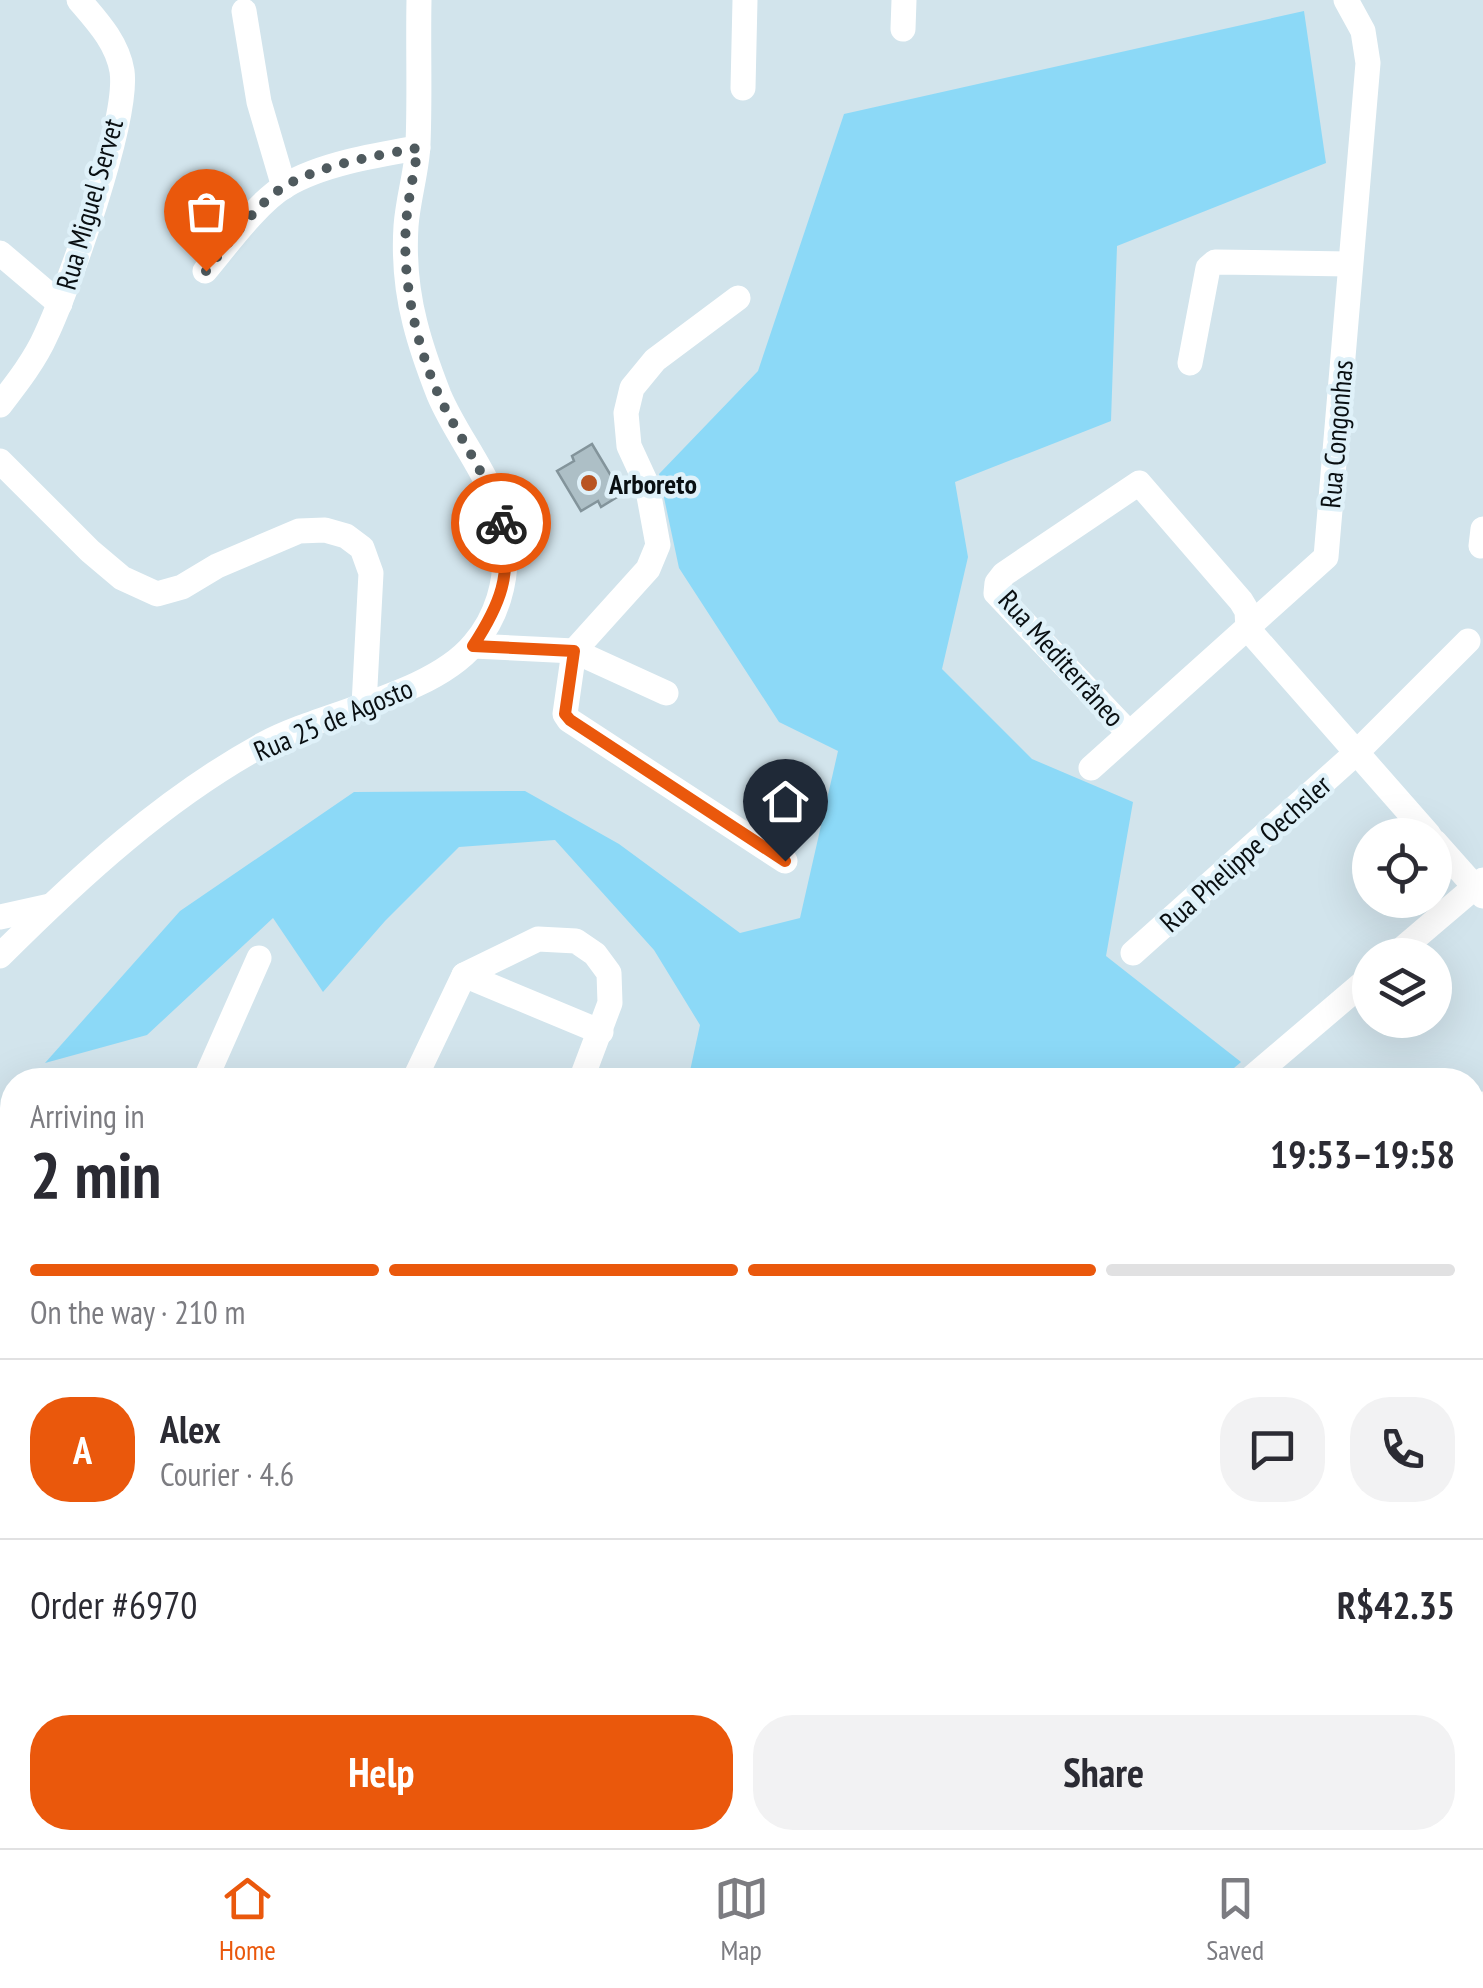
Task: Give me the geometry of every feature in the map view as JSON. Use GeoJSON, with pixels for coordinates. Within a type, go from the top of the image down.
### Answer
{"type":"FeatureCollection","features":[{"type":"Feature","properties":{"kind":"street","name":"Rua Miguel Servet"},"geometry":{"type":"LineString","coordinates":[[0,405],[14,366],[45,338],[60,304],[100,185],[116,121],[122,72],[108,34],[78,0]]}},
{"type":"Feature","properties":{"kind":"street","name":"Rua 25 de Agosto"},"geometry":{"type":"LineString","coordinates":[[0,956],[50,906],[133,834],[202,783],[266,743],[414,686],[473,646],[498,606],[505,541],[498,510],[480,467],[440,397],[415,325],[408,289],[406,225],[418,148],[418,0]]}},
{"type":"Feature","properties":{"kind":"street"},"geometry":{"type":"LineString","coordinates":[[743,88],[745,0]]}},
{"type":"Feature","properties":{"kind":"street"},"geometry":{"type":"LineString","coordinates":[[903,29],[904,0]]}},
{"type":"Feature","properties":{"kind":"street","name":"Rua Congonhas"},"geometry":{"type":"LineString","coordinates":[[1091,768],[1326,557],[1368,62],[1363,31],[1346,0]]}},
{"type":"Feature","properties":{"kind":"street"},"geometry":{"type":"LineString","coordinates":[[244,11],[258,102],[284,187]]}},
{"type":"Feature","properties":{"kind":"street"},"geometry":{"type":"LineString","coordinates":[[206,271],[238,231],[284,187],[354,160],[418,148]]}},
{"type":"Feature","properties":{"kind":"street"},"geometry":{"type":"LineString","coordinates":[[0,254],[60,304]]}},
{"type":"Feature","properties":{"kind":"street"},"geometry":{"type":"LineString","coordinates":[[1190,363],[1208,268],[1215,262],[1349,264]]}},
{"type":"Feature","properties":{"kind":"street"},"geometry":{"type":"LineString","coordinates":[[738,298],[655,360],[632,388],[626,414],[629,446],[647,485],[658,544],[648,569],[574,651],[565,714],[785,861]]}},
{"type":"Feature","properties":{"kind":"street"},"geometry":{"type":"LineString","coordinates":[[0,462],[90,552],[122,578],[157,594],[182,587],[216,566],[299,531],[325,530],[346,536],[362,548],[371,572],[364,705]]}},
{"type":"Feature","properties":{"kind":"street","name":"Rua Mediterrâneo"},"geometry":{"type":"LineString","coordinates":[[1129,733],[996,593],[997,582],[1004,574],[1132,485],[1139,484],[1241,601],[1247,611],[1248,629]]}},
{"type":"Feature","properties":{"kind":"street"},"geometry":{"type":"LineString","coordinates":[[1248,629],[1414,818]]}},
{"type":"Feature","properties":{"kind":"street","name":"Rua Phelippe Oechsler"},"geometry":{"type":"LineString","coordinates":[[1134,953],[1356,753],[1468,641]]}},
{"type":"Feature","properties":{"kind":"street"},"geometry":{"type":"LineString","coordinates":[[473,646],[574,651],[666,693]]}},
{"type":"Feature","properties":{"kind":"street"},"geometry":{"type":"LineString","coordinates":[[1417,938],[1480,888],[1452,859]]}},
{"type":"Feature","properties":{"kind":"street"},"geometry":{"type":"LineString","coordinates":[[0,916],[50,906]]}},
{"type":"Feature","properties":{"kind":"street"},"geometry":{"type":"LineString","coordinates":[[420,1068],[464,976],[538,939],[576,941],[595,954],[609,973],[610,1003],[586,1068]]}},
{"type":"Feature","properties":{"kind":"street"},"geometry":{"type":"LineString","coordinates":[[210,1068],[259,958]]}},
{"type":"Feature","properties":{"kind":"street"},"geometry":{"type":"LineString","coordinates":[[464,976],[601,1032]]}},
{"type":"Feature","properties":{"kind":"street"},"geometry":{"type":"LineString","coordinates":[[1263,1068],[1352,992]]}},
{"type":"Feature","properties":{"kind":"shaded area"},"geometry":{"type":"Polygon","coordinates":[[[1304,11],[1326,163],[1117,246],[1111,421],[955,482],[968,557],[942,669],[1032,759],[1133,802],[1106,956],[1241,1062],[1234,1068],[691,1068],[700,1025],[654,950],[555,840],[459,847],[385,921],[323,992],[273,918],[147,1035],[45,1063],[180,911],[354,792],[525,791],[619,844],[740,933],[800,918],[838,751],[779,722],[679,568],[659,474],[758,371],[844,114],[1304,11]]]}},
{"type":"Feature","properties":{"kind":"building","name":"Arboreto"},"geometry":{"type":"Polygon","coordinates":[[[592,444],[622,494],[601,507],[598,501],[581,511],[557,471],[592,444]]]}},
{"type":"Feature","properties":{"kind":"way so far"},"geometry":{"type":"LineString","coordinates":[[206,271],[238,231],[284,187],[354,160],[418,148],[406,225],[408,289],[415,325],[440,397],[480,467],[501,523]]}},
{"type":"Feature","properties":{"kind":"place","name":"Arboreto"},"geometry":{"type":"Point","coordinates":[589,483]}},
{"type":"Feature","properties":{"kind":"route"},"geometry":{"type":"LineString","coordinates":[[501,523],[505,561],[498,606],[473,646],[574,651],[565,714],[570,720],[785,861]]}}]}
